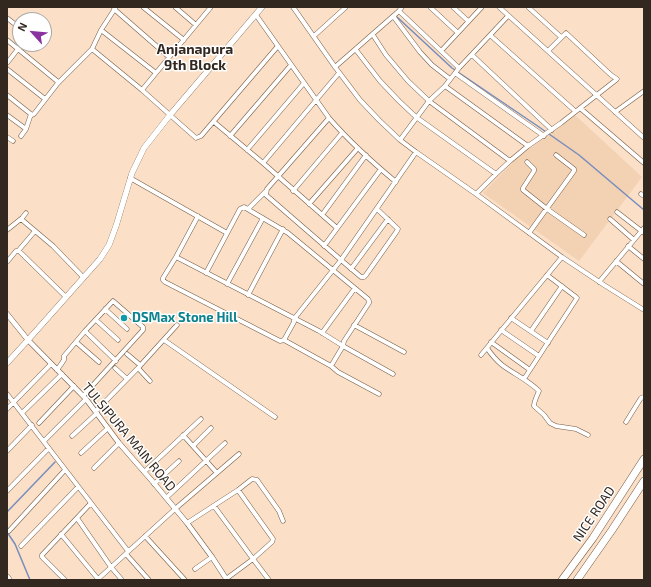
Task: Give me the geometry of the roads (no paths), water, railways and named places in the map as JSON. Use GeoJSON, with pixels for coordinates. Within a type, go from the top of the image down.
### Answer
{"type":"FeatureCollection","features":[{"type":"Feature","properties":{"kind":"highway","name":"NICE ROAD"},"geometry":{"type":"LineString","coordinates":[[562,580],[593,538],[644,459]]}},
{"type":"Feature","properties":{"kind":"highway","name":"NICE ROAD"},"geometry":{"type":"LineString","coordinates":[[577,580],[644,481]]}},
{"type":"Feature","properties":{"kind":"main road"},"geometry":{"type":"LineString","coordinates":[[7,363],[100,259],[109,245],[130,178],[144,148],[170,115],[262,7]]}},
{"type":"Feature","properties":{"kind":"street"},"geometry":{"type":"LineString","coordinates":[[143,7],[184,40]]}},
{"type":"Feature","properties":{"kind":"street"},"geometry":{"type":"LineString","coordinates":[[175,7],[196,25]]}},
{"type":"Feature","properties":{"kind":"street"},"geometry":{"type":"LineString","coordinates":[[294,7],[335,67],[360,100],[378,120],[400,140],[562,257],[644,310]]}},
{"type":"Feature","properties":{"kind":"street"},"geometry":{"type":"LineString","coordinates":[[314,36],[346,7]]}},
{"type":"Feature","properties":{"kind":"street"},"geometry":{"type":"LineString","coordinates":[[430,7],[458,32]]}},
{"type":"Feature","properties":{"kind":"street"},"geometry":{"type":"LineString","coordinates":[[453,7],[468,21]]}},
{"type":"Feature","properties":{"kind":"street"},"geometry":{"type":"LineString","coordinates":[[499,7],[644,138]]}},
{"type":"Feature","properties":{"kind":"street"},"geometry":{"type":"LineString","coordinates":[[528,7],[561,37]]}},
{"type":"Feature","properties":{"kind":"street"},"geometry":{"type":"LineString","coordinates":[[21,136],[26,129],[31,114],[34,114],[58,83],[92,49],[101,30],[115,8],[169,57]]}},
{"type":"Feature","properties":{"kind":"street"},"geometry":{"type":"LineString","coordinates":[[142,90],[209,8]]}},
{"type":"Feature","properties":{"kind":"street"},"geometry":{"type":"LineString","coordinates":[[441,50],[479,8]]}},
{"type":"Feature","properties":{"kind":"street"},"geometry":{"type":"LineString","coordinates":[[335,67],[373,35],[400,9],[459,68]]}},
{"type":"Feature","properties":{"kind":"street"},"geometry":{"type":"LineString","coordinates":[[256,15],[329,118],[366,156],[396,182]]}},
{"type":"Feature","properties":{"kind":"street"},"geometry":{"type":"LineString","coordinates":[[393,16],[420,52],[432,65],[450,79]]}},
{"type":"Feature","properties":{"kind":"street"},"geometry":{"type":"LineString","coordinates":[[400,140],[429,101],[445,86],[459,68],[508,16]]}},
{"type":"Feature","properties":{"kind":"street"},"geometry":{"type":"LineString","coordinates":[[101,30],[156,73]]}},
{"type":"Feature","properties":{"kind":"street"},"geometry":{"type":"LineString","coordinates":[[476,194],[528,146],[552,130],[617,78],[611,75],[566,33],[548,51]]}},
{"type":"Feature","properties":{"kind":"street"},"geometry":{"type":"LineString","coordinates":[[373,35],[386,55],[408,81],[429,101],[510,161]]}},
{"type":"Feature","properties":{"kind":"street"},"geometry":{"type":"LineString","coordinates":[[490,35],[575,111]]}},
{"type":"Feature","properties":{"kind":"street"},"geometry":{"type":"LineString","coordinates":[[92,49],[142,90],[196,138],[201,136],[214,122],[278,46]]}},
{"type":"Feature","properties":{"kind":"street"},"geometry":{"type":"LineString","coordinates":[[356,50],[380,81],[416,117],[496,174]]}},
{"type":"Feature","properties":{"kind":"street"},"geometry":{"type":"LineString","coordinates":[[7,63],[16,52]]}},
{"type":"Feature","properties":{"kind":"street"},"geometry":{"type":"LineString","coordinates":[[22,52],[58,83]]}},
{"type":"Feature","properties":{"kind":"street"},"geometry":{"type":"LineString","coordinates":[[472,55],[552,130]]}},
{"type":"Feature","properties":{"kind":"street"},"geometry":{"type":"LineString","coordinates":[[230,136],[291,65]]}},
{"type":"Feature","properties":{"kind":"street"},"geometry":{"type":"LineString","coordinates":[[7,69],[45,99]]}},
{"type":"Feature","properties":{"kind":"street"},"geometry":{"type":"LineString","coordinates":[[263,163],[340,73]]}},
{"type":"Feature","properties":{"kind":"street"},"geometry":{"type":"LineString","coordinates":[[455,73],[544,136]]}},
{"type":"Feature","properties":{"kind":"street"},"geometry":{"type":"LineString","coordinates":[[247,150],[304,83]]}},
{"type":"Feature","properties":{"kind":"street"},"geometry":{"type":"LineString","coordinates":[[445,86],[528,146]]}},
{"type":"Feature","properties":{"kind":"street"},"geometry":{"type":"LineString","coordinates":[[615,112],[644,90]]}},
{"type":"Feature","properties":{"kind":"street"},"geometry":{"type":"LineString","coordinates":[[7,96],[31,114]]}},
{"type":"Feature","properties":{"kind":"street"},"geometry":{"type":"LineString","coordinates":[[580,108],[644,163]]}},
{"type":"Feature","properties":{"kind":"street"},"geometry":{"type":"LineString","coordinates":[[7,115],[26,129]]}},
{"type":"Feature","properties":{"kind":"street"},"geometry":{"type":"LineString","coordinates":[[248,210],[329,118]]}},
{"type":"Feature","properties":{"kind":"street"},"geometry":{"type":"LineString","coordinates":[[214,122],[337,228]]}},
{"type":"Feature","properties":{"kind":"street"},"geometry":{"type":"LineString","coordinates":[[294,190],[342,133]]}},
{"type":"Feature","properties":{"kind":"street"},"geometry":{"type":"LineString","coordinates":[[7,137],[13,141]]}},
{"type":"Feature","properties":{"kind":"street"},"geometry":{"type":"LineString","coordinates":[[309,204],[358,148]]}},
{"type":"Feature","properties":{"kind":"street"},"geometry":{"type":"LineString","coordinates":[[284,340],[294,322],[294,319],[341,260],[416,152]]}},
{"type":"Feature","properties":{"kind":"street"},"geometry":{"type":"LineString","coordinates":[[529,234],[574,171],[556,155]]}},
{"type":"Feature","properties":{"kind":"street"},"geometry":{"type":"LineString","coordinates":[[322,215],[366,156]]}},
{"type":"Feature","properties":{"kind":"street"},"geometry":{"type":"LineString","coordinates":[[527,162],[534,169],[534,171],[522,190],[584,235]]}},
{"type":"Feature","properties":{"kind":"street"},"geometry":{"type":"LineString","coordinates":[[324,246],[381,169]]}},
{"type":"Feature","properties":{"kind":"street"},"geometry":{"type":"LineString","coordinates":[[130,178],[227,233]]}},
{"type":"Feature","properties":{"kind":"street"},"geometry":{"type":"LineString","coordinates":[[266,191],[266,195],[361,277],[366,275],[398,229],[377,209]]}},
{"type":"Feature","properties":{"kind":"street"},"geometry":{"type":"LineString","coordinates":[[206,273],[240,209],[244,208],[283,229],[333,269],[369,301],[344,341],[343,346],[332,366]]}},
{"type":"Feature","properties":{"kind":"street"},"geometry":{"type":"LineString","coordinates":[[599,282],[643,230],[617,212]]}},
{"type":"Feature","properties":{"kind":"street"},"geometry":{"type":"LineString","coordinates":[[7,230],[26,213]]}},
{"type":"Feature","properties":{"kind":"street"},"geometry":{"type":"LineString","coordinates":[[198,216],[164,278],[164,282],[280,341],[284,340],[379,394]]}},
{"type":"Feature","properties":{"kind":"street"},"geometry":{"type":"LineString","coordinates":[[227,284],[263,218]]}},
{"type":"Feature","properties":{"kind":"street"},"geometry":{"type":"LineString","coordinates":[[21,219],[53,246],[83,277]]}},
{"type":"Feature","properties":{"kind":"street"},"geometry":{"type":"LineString","coordinates":[[351,269],[388,219]]}},
{"type":"Feature","properties":{"kind":"street"},"geometry":{"type":"LineString","coordinates":[[610,219],[634,240]]}},
{"type":"Feature","properties":{"kind":"street"},"geometry":{"type":"LineString","coordinates":[[248,295],[283,229]]}},
{"type":"Feature","properties":{"kind":"street"},"geometry":{"type":"LineString","coordinates":[[7,262],[34,231]]}},
{"type":"Feature","properties":{"kind":"street"},"geometry":{"type":"LineString","coordinates":[[628,246],[644,259]]}},
{"type":"Feature","properties":{"kind":"street"},"geometry":{"type":"LineString","coordinates":[[18,251],[66,297]]}},
{"type":"Feature","properties":{"kind":"street"},"geometry":{"type":"LineString","coordinates":[[176,257],[322,333],[393,374]]}},
{"type":"Feature","properties":{"kind":"street"},"geometry":{"type":"LineString","coordinates":[[481,354],[562,257]]}},
{"type":"Feature","properties":{"kind":"street"},"geometry":{"type":"LineString","coordinates":[[616,261],[644,284]]}},
{"type":"Feature","properties":{"kind":"street"},"geometry":{"type":"LineString","coordinates":[[524,379],[577,298],[547,275]]}},
{"type":"Feature","properties":{"kind":"street"},"geometry":{"type":"LineString","coordinates":[[531,331],[562,286]]}},
{"type":"Feature","properties":{"kind":"street"},"geometry":{"type":"LineString","coordinates":[[322,333],[355,288]]}},
{"type":"Feature","properties":{"kind":"street"},"geometry":{"type":"LineString","coordinates":[[44,441],[85,397],[143,330],[143,328],[114,301],[85,331],[64,356],[64,360],[57,370]]}},
{"type":"Feature","properties":{"kind":"street"},"geometry":{"type":"LineString","coordinates":[[105,309],[127,329]]}},
{"type":"Feature","properties":{"kind":"street","name":"TULSIPURA MAIN ROAD"},"geometry":{"type":"LineString","coordinates":[[7,314],[28,340],[85,397],[119,443],[187,523],[227,580]]}},
{"type":"Feature","properties":{"kind":"street"},"geometry":{"type":"LineString","coordinates":[[511,318],[548,343]]}},
{"type":"Feature","properties":{"kind":"street"},"geometry":{"type":"LineString","coordinates":[[96,320],[118,340]]}},
{"type":"Feature","properties":{"kind":"street"},"geometry":{"type":"LineString","coordinates":[[72,436],[97,412],[177,325]]}},
{"type":"Feature","properties":{"kind":"street"},"geometry":{"type":"LineString","coordinates":[[354,325],[404,352]]}},
{"type":"Feature","properties":{"kind":"street"},"geometry":{"type":"LineString","coordinates":[[501,330],[539,356]]}},
{"type":"Feature","properties":{"kind":"street"},"geometry":{"type":"LineString","coordinates":[[85,331],[116,361]]}},
{"type":"Feature","properties":{"kind":"street"},"geometry":{"type":"LineString","coordinates":[[164,340],[275,417]]}},
{"type":"Feature","properties":{"kind":"street"},"geometry":{"type":"LineString","coordinates":[[76,342],[99,362]]}},
{"type":"Feature","properties":{"kind":"street"},"geometry":{"type":"LineString","coordinates":[[491,342],[530,370]]}},
{"type":"Feature","properties":{"kind":"street"},"geometry":{"type":"LineString","coordinates":[[487,348],[502,365],[539,391],[534,402],[534,406],[550,423],[556,426],[576,429],[588,435]]}},
{"type":"Feature","properties":{"kind":"street"},"geometry":{"type":"LineString","coordinates":[[127,354],[150,381]]}},
{"type":"Feature","properties":{"kind":"street"},"geometry":{"type":"LineString","coordinates":[[7,409],[51,364]]}},
{"type":"Feature","properties":{"kind":"street"},"geometry":{"type":"LineString","coordinates":[[115,368],[127,379]]}},
{"type":"Feature","properties":{"kind":"street"},"geometry":{"type":"LineString","coordinates":[[22,413],[62,374]]}},
{"type":"Feature","properties":{"kind":"street"},"geometry":{"type":"LineString","coordinates":[[39,423],[74,386]]}},
{"type":"Feature","properties":{"kind":"street"},"geometry":{"type":"LineString","coordinates":[[7,394],[149,580]]}},
{"type":"Feature","properties":{"kind":"street"},"geometry":{"type":"LineString","coordinates":[[626,422],[640,398],[644,396]]}},
{"type":"Feature","properties":{"kind":"street"},"geometry":{"type":"LineString","coordinates":[[144,472],[201,419]]}},
{"type":"Feature","properties":{"kind":"street"},"geometry":{"type":"LineString","coordinates":[[7,450],[32,426]]}},
{"type":"Feature","properties":{"kind":"street"},"geometry":{"type":"LineString","coordinates":[[81,453],[108,428]]}},
{"type":"Feature","properties":{"kind":"street"},"geometry":{"type":"LineString","coordinates":[[193,446],[211,428]]}},
{"type":"Feature","properties":{"kind":"street"},"geometry":{"type":"LineString","coordinates":[[183,435],[217,473]]}},
{"type":"Feature","properties":{"kind":"street"},"geometry":{"type":"LineString","coordinates":[[94,468],[119,443]]}},
{"type":"Feature","properties":{"kind":"street"},"geometry":{"type":"LineString","coordinates":[[166,498],[225,444]]}},
{"type":"Feature","properties":{"kind":"street"},"geometry":{"type":"LineString","coordinates":[[7,491],[49,448]]}},
{"type":"Feature","properties":{"kind":"street"},"geometry":{"type":"LineString","coordinates":[[61,534],[98,579],[175,509],[239,454]]}},
{"type":"Feature","properties":{"kind":"street"},"geometry":{"type":"LineString","coordinates":[[154,484],[179,461]]}},
{"type":"Feature","properties":{"kind":"street"},"geometry":{"type":"LineString","coordinates":[[9,531],[65,470]]}},
{"type":"Feature","properties":{"kind":"street"},"geometry":{"type":"LineString","coordinates":[[187,523],[252,480],[257,480],[279,511],[283,521]]}},
{"type":"Feature","properties":{"kind":"street"},"geometry":{"type":"LineString","coordinates":[[21,546],[78,487]]}},
{"type":"Feature","properties":{"kind":"street"},"geometry":{"type":"LineString","coordinates":[[227,580],[253,559],[272,542],[273,539],[238,490]]}},
{"type":"Feature","properties":{"kind":"street"},"geometry":{"type":"LineString","coordinates":[[65,580],[42,556],[91,503]]}},
{"type":"Feature","properties":{"kind":"street"},"geometry":{"type":"LineString","coordinates":[[214,506],[269,580]]}},
{"type":"Feature","properties":{"kind":"street"},"geometry":{"type":"LineString","coordinates":[[77,518],[111,567],[122,580]]}},
{"type":"Feature","properties":{"kind":"street"},"geometry":{"type":"LineString","coordinates":[[145,536],[185,580]]}},
{"type":"Feature","properties":{"kind":"street"},"geometry":{"type":"LineString","coordinates":[[195,569],[212,557]]}},
{"type":"Feature","properties":{"kind":"waterway"},"geometry":{"type":"LineString","coordinates":[[397,17],[452,68],[579,155],[644,210]]}},
{"type":"Feature","properties":{"kind":"waterway"},"geometry":{"type":"LineString","coordinates":[[7,512],[55,462]]}},
{"type":"Feature","properties":{"kind":"waterway"},"geometry":{"type":"LineString","coordinates":[[7,532],[15,544],[30,580]]}},
{"type":"Feature","properties":{"kind":"place","name":"DSMax Stone Hill"},"geometry":{"type":"Point","coordinates":[124,318]}},
{"type":"Feature","properties":{"kind":"district","name":"Anjanapura 9th Block"},"geometry":{"type":"Point","coordinates":[195,58]}}]}
